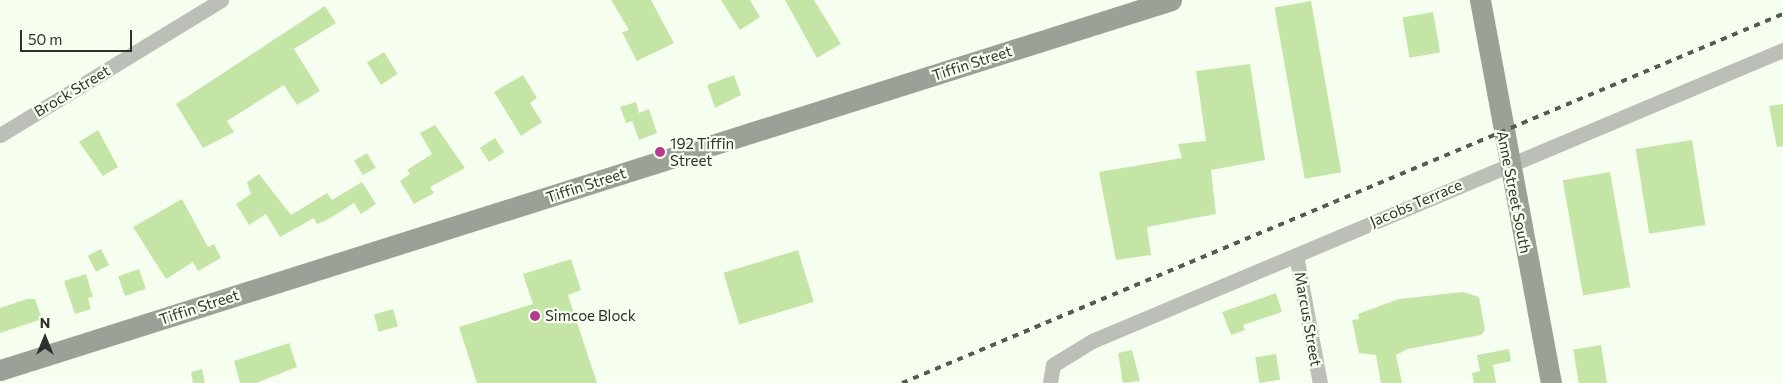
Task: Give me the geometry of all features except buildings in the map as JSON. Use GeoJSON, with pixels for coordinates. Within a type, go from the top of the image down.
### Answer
{"type":"FeatureCollection","features":[{"type":"Feature","properties":{"kind":"street","name":"Brock Street"},"geometry":{"type":"LineString","coordinates":[[0,135],[221,0]]}},
{"type":"Feature","properties":{"kind":"street","name":"Tiffin Street"},"geometry":{"type":"LineString","coordinates":[[0,370],[1171,0]]}},
{"type":"Feature","properties":{"kind":"street","name":"Anne Street South"},"geometry":{"type":"LineString","coordinates":[[1480,0],[1508,164],[1552,383]]}},
{"type":"Feature","properties":{"kind":"street","name":"Jacobs Terrace"},"geometry":{"type":"LineString","coordinates":[[1050,383],[1054,365],[1092,341],[1508,164],[1783,50]]}},
{"type":"Feature","properties":{"kind":"street","name":"Marcus Street"},"geometry":{"type":"LineString","coordinates":[[1296,255],[1320,383]]}},
{"type":"Feature","properties":{"kind":"railway"},"geometry":{"type":"LineString","coordinates":[[902,383],[1783,14]]}},
{"type":"Feature","properties":{"kind":"place","name":"192 Tiffin Street"},"geometry":{"type":"Point","coordinates":[660,152]}},
{"type":"Feature","properties":{"kind":"place","name":"Simcoe Block"},"geometry":{"type":"Point","coordinates":[535,316]}}]}
